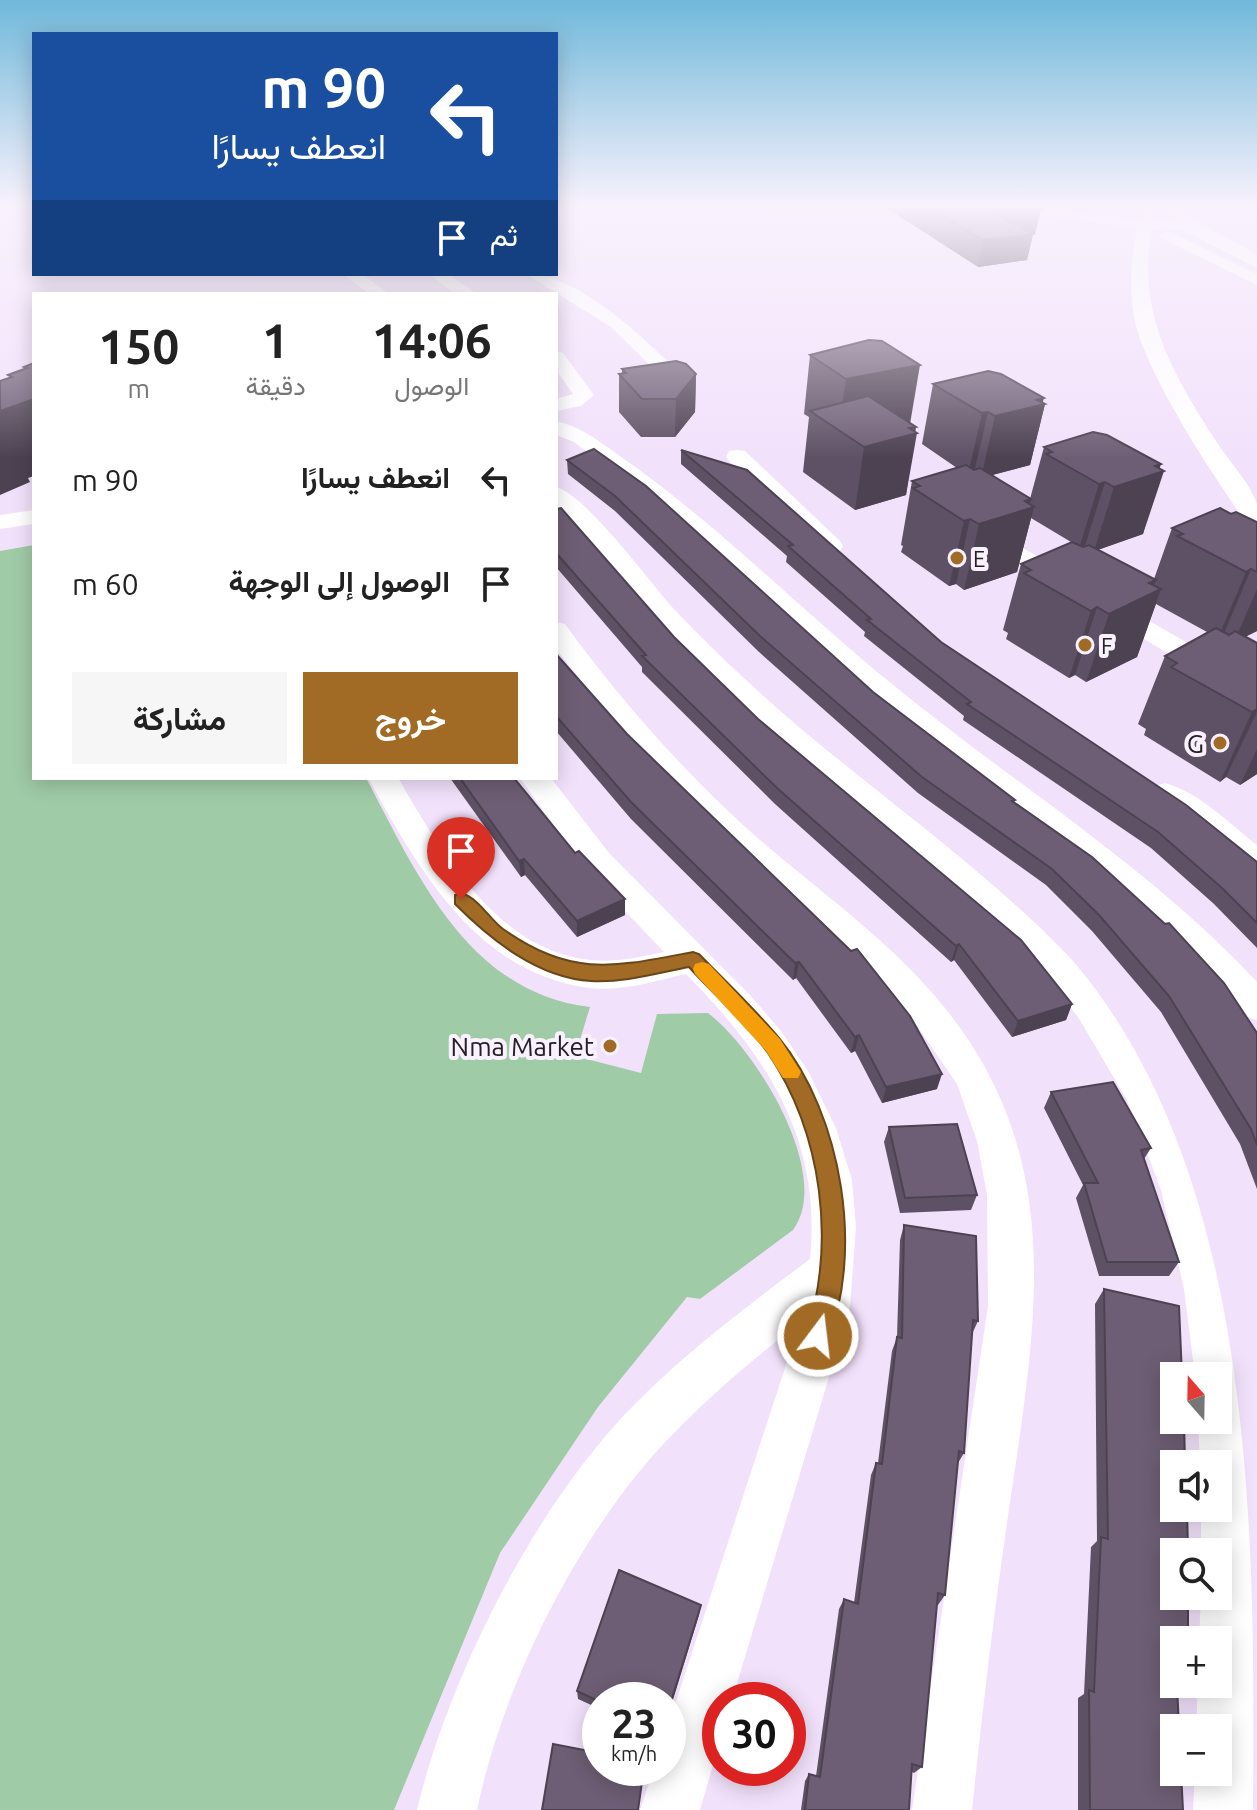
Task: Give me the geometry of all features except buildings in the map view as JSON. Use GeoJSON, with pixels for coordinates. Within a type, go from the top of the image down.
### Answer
{"type":"FeatureCollection","features":[{"type":"Feature","properties":{"kind":"street"},"geometry":{"type":"LineString","coordinates":[[560,289],[617,323],[684,388]]}},
{"type":"Feature","properties":{"kind":"street"},"geometry":{"type":"LineString","coordinates":[[1140,289],[1150,341],[1200,433],[1257,522]]}},
{"type":"Feature","properties":{"kind":"street"},"geometry":{"type":"LineString","coordinates":[[558,360],[584,395],[574,402],[558,405]]}},
{"type":"Feature","properties":{"kind":"street"},"geometry":{"type":"LineString","coordinates":[[558,428],[581,438],[656,493],[883,691],[1153,900],[1197,940],[1257,1006]]}},
{"type":"Feature","properties":{"kind":"street"},"geometry":{"type":"LineString","coordinates":[[737,456],[845,560]]}},
{"type":"Feature","properties":{"kind":"street"},"geometry":{"type":"LineString","coordinates":[[558,496],[713,665],[826,766],[1029,938],[1091,1007],[1127,1058],[1155,1111],[1200,1239],[1217,1321],[1228,1463],[1223,1810]]}},
{"type":"Feature","properties":{"kind":"street"},"geometry":{"type":"LineString","coordinates":[[0,522],[32,517]]}},
{"type":"Feature","properties":{"kind":"street"},"geometry":{"type":"LineString","coordinates":[[0,538],[32,533]]}},
{"type":"Feature","properties":{"kind":"street"},"geometry":{"type":"LineString","coordinates":[[1009,547],[1257,695]]}},
{"type":"Feature","properties":{"kind":"street"},"geometry":{"type":"LineString","coordinates":[[558,633],[617,711],[687,789],[759,858],[891,971],[938,1028],[979,1088],[1002,1162],[1013,1270],[1008,1344],[957,1681],[942,1810]]}},
{"type":"Feature","properties":{"kind":"street"},"geometry":{"type":"LineString","coordinates":[[384,780],[472,913],[529,954],[557,967],[590,974],[625,972],[693,959]]}},
{"type":"Feature","properties":{"kind":"street"},"geometry":{"type":"LineString","coordinates":[[536,780],[596,861],[773,1045],[796,1081],[814,1124],[831,1180],[835,1220],[827,1307],[670,1810]]}},
{"type":"Feature","properties":{"kind":"street"},"geometry":{"type":"LineString","coordinates":[[1146,780],[1209,823],[1257,863]]}},
{"type":"Feature","properties":{"kind":"street"},"geometry":{"type":"LineString","coordinates":[[447,1810],[479,1709],[519,1619],[560,1541],[599,1483],[644,1430],[710,1366],[830,1270]]}},
{"type":"Feature","properties":{"kind":"green space"},"geometry":{"type":"Polygon","coordinates":[[[32,545],[32,780],[367,780],[427,889],[451,923],[479,954],[511,979],[547,997],[590,1007],[575,1056],[641,1073],[657,1014],[708,1013],[747,1054],[784,1114],[797,1146],[804,1178],[803,1206],[793,1230],[700,1299],[687,1297],[598,1407],[500,1553],[394,1810],[0,1810],[0,551],[32,545]]]}},
{"type":"Feature","properties":{"kind":"slow traffic"},"geometry":{"type":"LineString","coordinates":[[702,969],[773,1045],[790,1072]]}},
{"type":"Feature","properties":{"kind":"place","name":"E"},"geometry":{"type":"Point","coordinates":[957,558]}},
{"type":"Feature","properties":{"kind":"place","name":"F"},"geometry":{"type":"Point","coordinates":[1085,645]}},
{"type":"Feature","properties":{"kind":"place","name":"G"},"geometry":{"type":"Point","coordinates":[1220,743]}},
{"type":"Feature","properties":{"kind":"place","name":"Nma Market"},"geometry":{"type":"Point","coordinates":[610,1046]}},
{"type":"Feature","properties":{"kind":"route"},"geometry":{"type":"LineString","coordinates":[[461,899],[496,933],[557,967],[590,974],[625,972],[693,959],[773,1045],[796,1081],[814,1124],[831,1180],[835,1220],[833,1245],[827,1307],[818,1336]]}}]}
